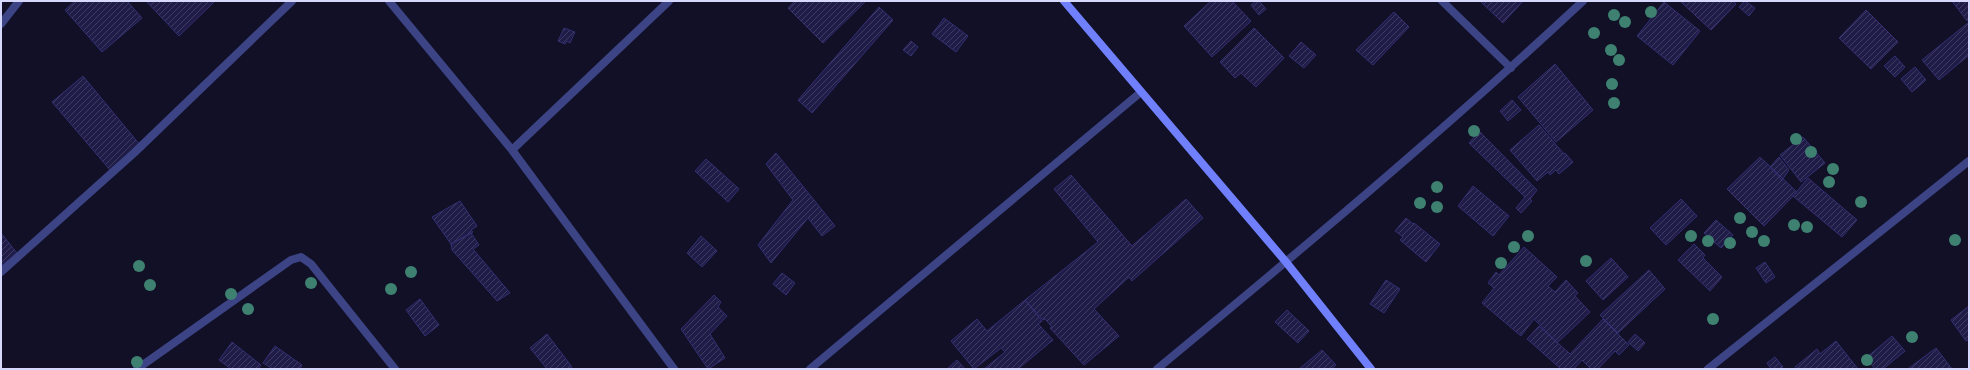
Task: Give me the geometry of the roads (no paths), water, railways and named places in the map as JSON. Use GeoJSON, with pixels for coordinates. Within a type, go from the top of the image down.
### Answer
{"type":"FeatureCollection","features":[{"type":"Feature","properties":{"kind":"main road"},"geometry":{"type":"LineString","coordinates":[[1064,1],[1286,262],[1371,369]]}},
{"type":"Feature","properties":{"kind":"street"},"geometry":{"type":"LineString","coordinates":[[1,24],[19,1]]}},
{"type":"Feature","properties":{"kind":"street"},"geometry":{"type":"LineString","coordinates":[[1,272],[134,153],[292,1]]}},
{"type":"Feature","properties":{"kind":"street"},"geometry":{"type":"LineString","coordinates":[[389,1],[512,150],[674,369]]}},
{"type":"Feature","properties":{"kind":"street"},"geometry":{"type":"LineString","coordinates":[[512,150],[669,1]]}},
{"type":"Feature","properties":{"kind":"street"},"geometry":{"type":"LineString","coordinates":[[1442,1],[1511,68]]}},
{"type":"Feature","properties":{"kind":"street"},"geometry":{"type":"LineString","coordinates":[[1157,369],[1286,262],[1511,68],[1583,1]]}},
{"type":"Feature","properties":{"kind":"street"},"geometry":{"type":"LineString","coordinates":[[810,369],[1141,92]]}},
{"type":"Feature","properties":{"kind":"street"},"geometry":{"type":"LineString","coordinates":[[1708,369],[1969,162]]}},
{"type":"Feature","properties":{"kind":"street"},"geometry":{"type":"LineString","coordinates":[[137,369],[291,260],[301,257],[311,264],[395,369]]}}]}
